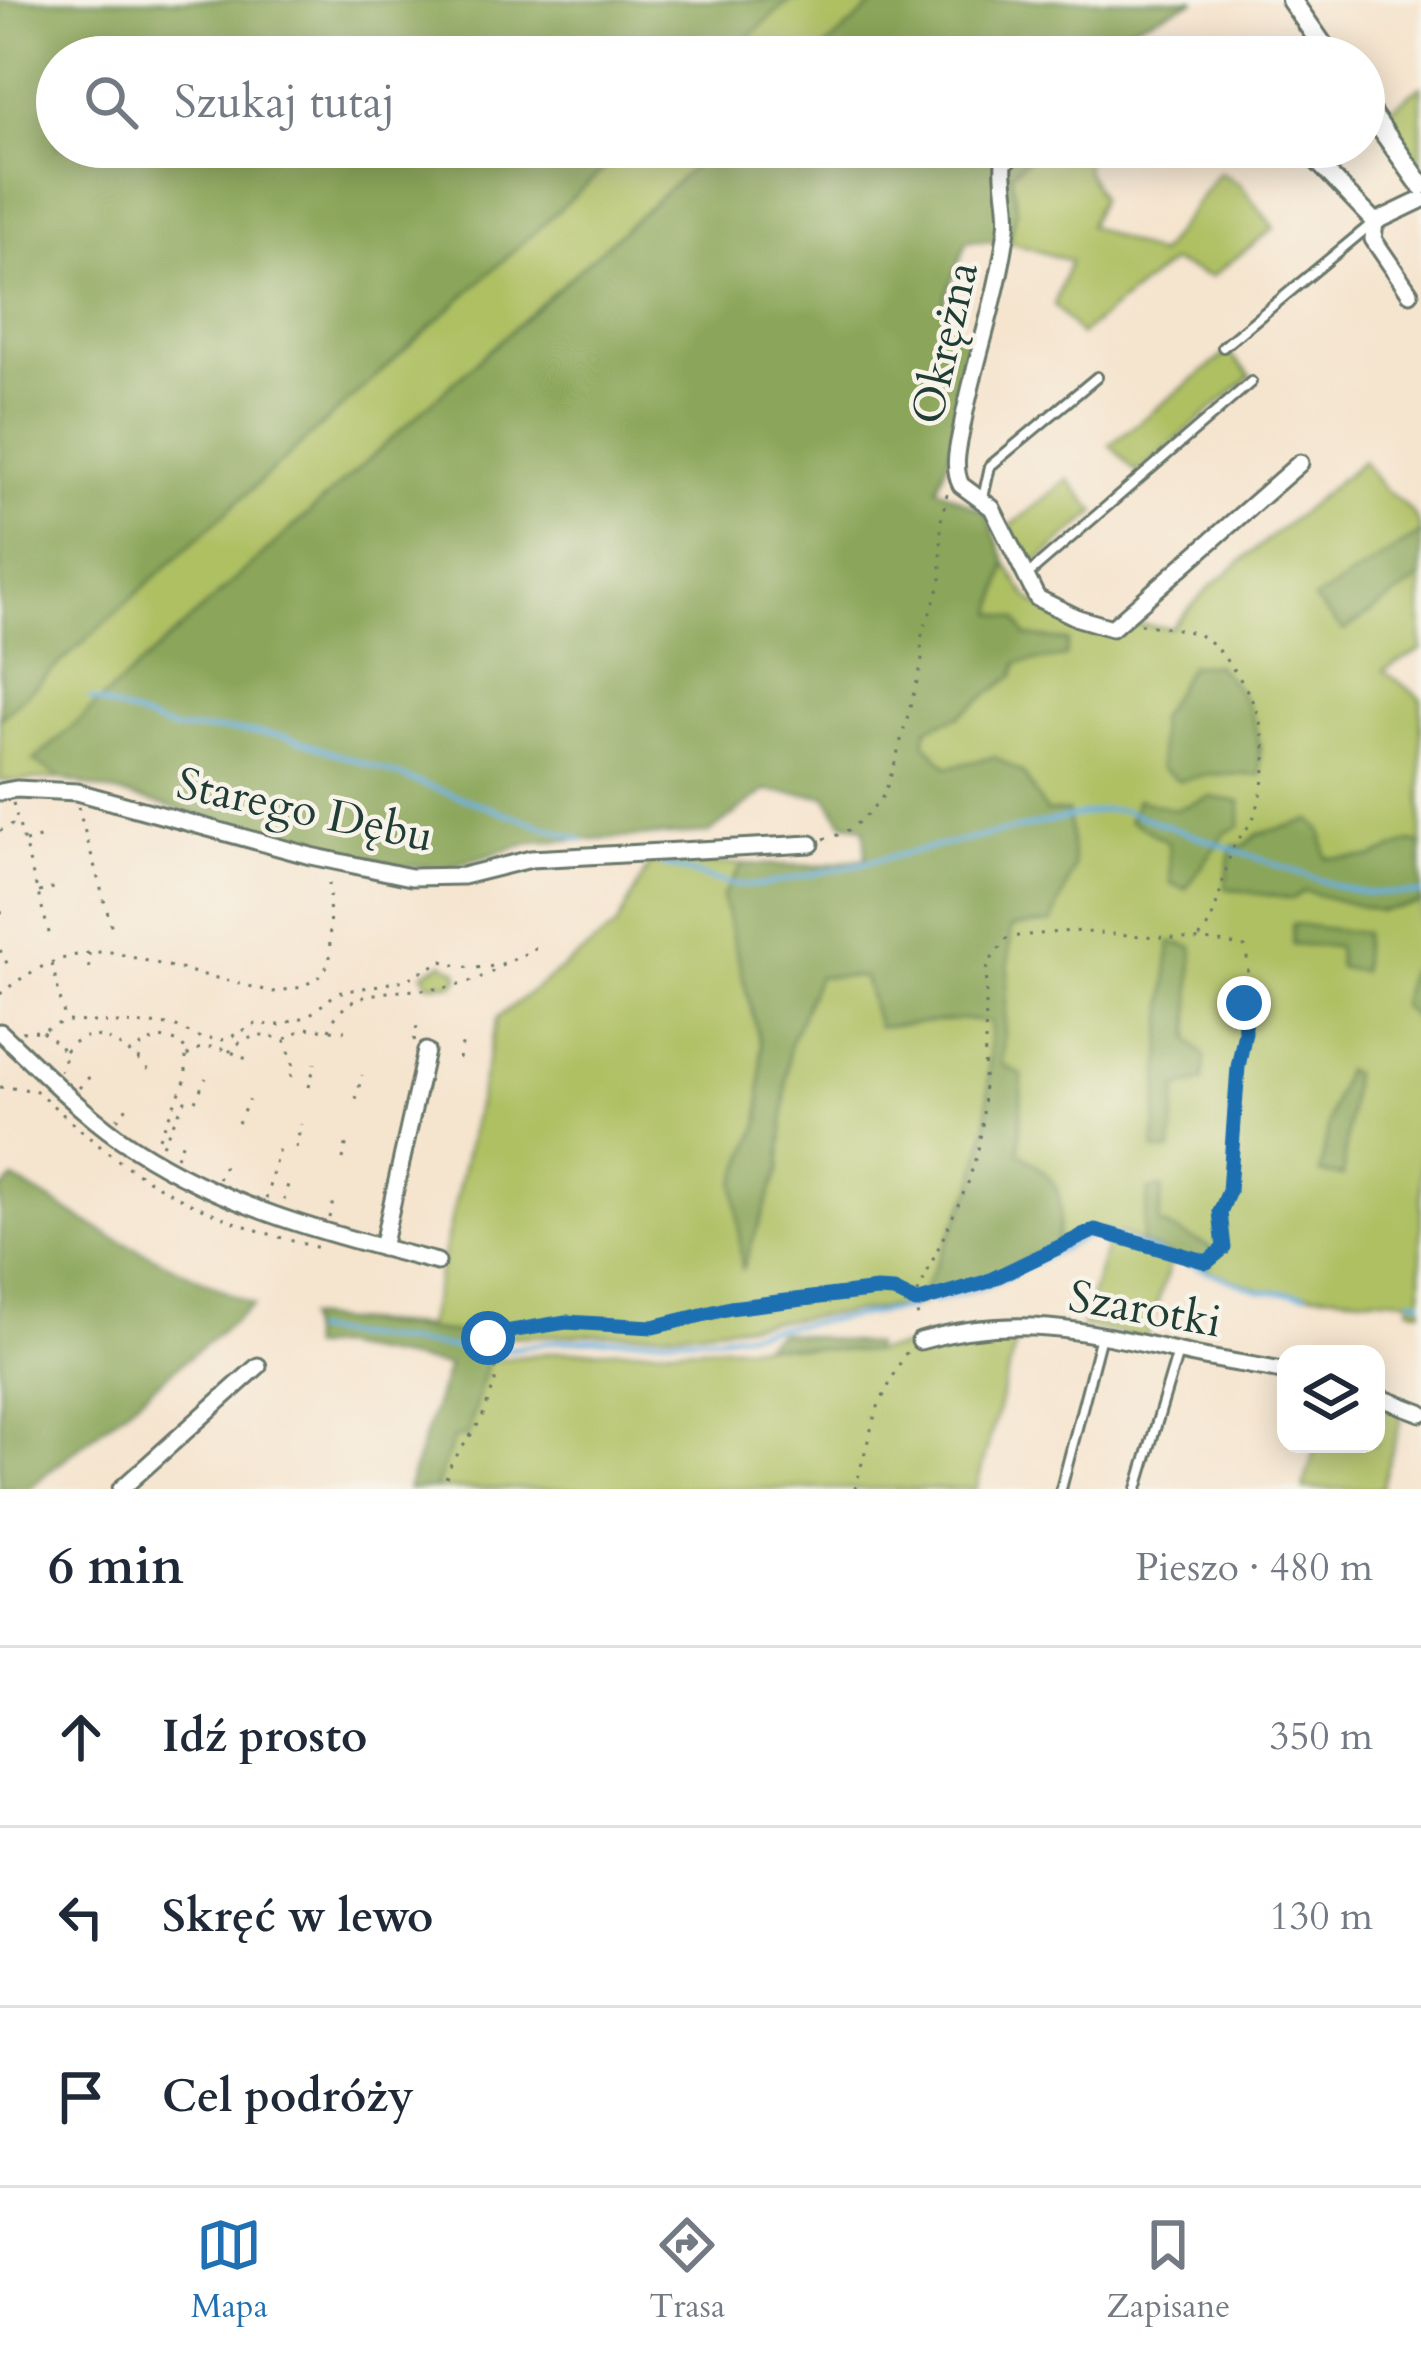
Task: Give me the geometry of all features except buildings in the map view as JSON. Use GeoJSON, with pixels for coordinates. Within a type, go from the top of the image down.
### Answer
{"type":"FeatureCollection","features":[{"type":"Feature","properties":{"kind":"street"},"geometry":{"type":"LineString","coordinates":[[1291,0],[1316,36]]}},
{"type":"Feature","properties":{"kind":"street"},"geometry":{"type":"LineString","coordinates":[[1385,134],[1421,185]]}},
{"type":"Feature","properties":{"kind":"street","name":"Okrężna"},"geometry":{"type":"LineString","coordinates":[[1004,168],[1008,221],[975,359],[957,477],[998,518],[1037,598],[1112,628],[1129,616]]}},
{"type":"Feature","properties":{"kind":"street"},"geometry":{"type":"LineString","coordinates":[[1323,168],[1375,222]]}},
{"type":"Feature","properties":{"kind":"street"},"geometry":{"type":"LineString","coordinates":[[1375,222],[1421,200]]}},
{"type":"Feature","properties":{"kind":"street"},"geometry":{"type":"LineString","coordinates":[[1375,222],[1373,239],[1410,292]]}},
{"type":"Feature","properties":{"kind":"street"},"geometry":{"type":"LineString","coordinates":[[1129,616],[1300,463]]}},
{"type":"Feature","properties":{"kind":"street","name":"Starego Dębu"},"geometry":{"type":"LineString","coordinates":[[6,797],[16,789],[77,792],[328,860],[429,878],[463,876],[531,859],[811,844]]}},
{"type":"Feature","properties":{"kind":"street"},"geometry":{"type":"LineString","coordinates":[[7,1033],[132,1148],[268,1216],[437,1262]]}},
{"type":"Feature","properties":{"kind":"street"},"geometry":{"type":"LineString","coordinates":[[382,1248],[419,1050]]}},
{"type":"Feature","properties":{"kind":"street","name":"Szarotki"},"geometry":{"type":"LineString","coordinates":[[920,1341],[994,1325],[1101,1335],[1277,1370]]}},
{"type":"Feature","properties":{"kind":"street"},"geometry":{"type":"LineString","coordinates":[[121,1489],[258,1366]]}},
{"type":"Feature","properties":{"kind":"street"},"geometry":{"type":"LineString","coordinates":[[1385,1399],[1421,1413]]}},
{"type":"Feature","properties":{"kind":"lane"},"geometry":{"type":"LineString","coordinates":[[1223,347],[1375,222]]}},
{"type":"Feature","properties":{"kind":"lane"},"geometry":{"type":"LineString","coordinates":[[983,501],[989,466],[1097,376]]}},
{"type":"Feature","properties":{"kind":"lane"},"geometry":{"type":"LineString","coordinates":[[1024,578],[1251,382]]}},
{"type":"Feature","properties":{"kind":"lane"},"geometry":{"type":"LineString","coordinates":[[1060,1489],[1101,1335]]}},
{"type":"Feature","properties":{"kind":"lane"},"geometry":{"type":"LineString","coordinates":[[1137,1489],[1178,1352]]}},
{"type":"Feature","properties":{"kind":"path"},"geometry":{"type":"LineString","coordinates":[[811,844],[844,832],[884,795],[922,663],[922,638],[941,582],[943,504],[957,477]]}},
{"type":"Feature","properties":{"kind":"path"},"geometry":{"type":"LineString","coordinates":[[1129,616],[1142,626],[1203,637],[1221,654],[1249,689],[1267,749],[1256,812],[1248,831],[1233,847],[1208,926],[1196,941]]}},
{"type":"Feature","properties":{"kind":"path"},"geometry":{"type":"LineString","coordinates":[[6,797],[18,821],[51,940]]}},
{"type":"Feature","properties":{"kind":"path"},"geometry":{"type":"LineString","coordinates":[[78,807],[113,932]]}},
{"type":"Feature","properties":{"kind":"path"},"geometry":{"type":"LineString","coordinates":[[0,831],[18,821]]}},
{"type":"Feature","properties":{"kind":"path"},"geometry":{"type":"LineString","coordinates":[[24,842],[43,836]]}},
{"type":"Feature","properties":{"kind":"path"},"geometry":{"type":"LineString","coordinates":[[0,994],[51,961],[88,951],[111,952],[273,992],[302,987],[320,976],[332,954],[328,860]]}},
{"type":"Feature","properties":{"kind":"path"},"geometry":{"type":"LineString","coordinates":[[38,893],[57,887]]}},
{"type":"Feature","properties":{"kind":"path"},"geometry":{"type":"LineString","coordinates":[[442,1489],[492,1393],[496,1364],[486,1343],[492,1334],[549,1324],[653,1327],[730,1308],[877,1290],[916,1300],[986,1282],[1095,1230],[1207,1262],[1224,1248],[1220,1212],[1229,1191],[1245,1032],[1245,946],[1072,931],[1008,938],[989,959],[978,1150],[916,1300],[920,1341],[904,1354],[876,1412],[855,1489]]}},
{"type":"Feature","properties":{"kind":"path"},"geometry":{"type":"LineString","coordinates":[[329,1030],[336,1013],[354,1000],[408,989],[451,987],[481,978],[541,944]]}},
{"type":"Feature","properties":{"kind":"path"},"geometry":{"type":"LineString","coordinates":[[0,950],[9,967]]}},
{"type":"Feature","properties":{"kind":"path"},"geometry":{"type":"LineString","coordinates":[[88,951],[89,972]]}},
{"type":"Feature","properties":{"kind":"path"},"geometry":{"type":"LineString","coordinates":[[51,961],[65,1021]]}},
{"type":"Feature","properties":{"kind":"path"},"geometry":{"type":"LineString","coordinates":[[187,1056],[256,1024],[280,1025],[308,1016],[337,993],[405,980],[442,961],[462,969],[503,964]]}},
{"type":"Feature","properties":{"kind":"path"},"geometry":{"type":"LineString","coordinates":[[17,980],[22,990]]}},
{"type":"Feature","properties":{"kind":"path"},"geometry":{"type":"LineString","coordinates":[[7,1033],[40,1030],[65,1021],[172,1025],[250,1060]]}},
{"type":"Feature","properties":{"kind":"path"},"geometry":{"type":"LineString","coordinates":[[89,1035],[90,1022]]}},
{"type":"Feature","properties":{"kind":"path"},"geometry":{"type":"LineString","coordinates":[[417,1026],[419,1050]]}},
{"type":"Feature","properties":{"kind":"path"},"geometry":{"type":"LineString","coordinates":[[229,1052],[257,1036],[285,1040],[304,1028],[345,1031]]}},
{"type":"Feature","properties":{"kind":"path"},"geometry":{"type":"LineString","coordinates":[[40,1030],[56,1040],[64,1053]]}},
{"type":"Feature","properties":{"kind":"path"},"geometry":{"type":"LineString","coordinates":[[0,1087],[28,1091],[52,1079],[62,1068],[64,1053],[77,1039],[89,1035],[104,1037],[149,1070]]}},
{"type":"Feature","properties":{"kind":"path"},"geometry":{"type":"LineString","coordinates":[[459,1059],[464,1036]]}},
{"type":"Feature","properties":{"kind":"path"},"geometry":{"type":"LineString","coordinates":[[139,1060],[141,1046],[160,1038],[183,1043],[187,1056],[186,1078],[156,1151],[187,1097]]}},
{"type":"Feature","properties":{"kind":"path"},"geometry":{"type":"LineString","coordinates":[[285,1040],[293,1062],[290,1081]]}},
{"type":"Feature","properties":{"kind":"path"},"geometry":{"type":"LineString","coordinates":[[309,1087],[316,1063]]}},
{"type":"Feature","properties":{"kind":"path"},"geometry":{"type":"LineString","coordinates":[[78,1090],[94,1072]]}},
{"type":"Feature","properties":{"kind":"path"},"geometry":{"type":"LineString","coordinates":[[356,1100],[362,1076]]}},
{"type":"Feature","properties":{"kind":"path"},"geometry":{"type":"LineString","coordinates":[[194,1101],[206,1078]]}},
{"type":"Feature","properties":{"kind":"path"},"geometry":{"type":"LineString","coordinates":[[238,1123],[249,1100]]}},
{"type":"Feature","properties":{"kind":"path"},"geometry":{"type":"LineString","coordinates":[[115,1122],[131,1102]]}},
{"type":"Feature","properties":{"kind":"path"},"geometry":{"type":"LineString","coordinates":[[296,1148],[301,1124]]}},
{"type":"Feature","properties":{"kind":"path"},"geometry":{"type":"LineString","coordinates":[[343,1159],[348,1136]]}},
{"type":"Feature","properties":{"kind":"path"},"geometry":{"type":"LineString","coordinates":[[174,1161],[185,1137]]}},
{"type":"Feature","properties":{"kind":"path"},"geometry":{"type":"LineString","coordinates":[[264,1207],[280,1144]]}},
{"type":"Feature","properties":{"kind":"path"},"geometry":{"type":"LineString","coordinates":[[216,1183],[228,1160]]}},
{"type":"Feature","properties":{"kind":"path"},"geometry":{"type":"LineString","coordinates":[[281,1211],[288,1184]]}},
{"type":"Feature","properties":{"kind":"path"},"geometry":{"type":"LineString","coordinates":[[327,1225],[334,1197]]}},
{"type":"Feature","properties":{"kind":"green space"},"geometry":{"type":"Polygon","coordinates":[[[0,0],[790,0],[750,36],[36,36],[36,168],[605,168],[0,718],[0,0]]]}},
{"type":"Feature","properties":{"kind":"green space"},"geometry":{"type":"Polygon","coordinates":[[[790,0],[879,0],[839,36],[750,36],[790,0]]]}},
{"type":"Feature","properties":{"kind":"green space"},"geometry":{"type":"Polygon","coordinates":[[[879,0],[1196,0],[1106,36],[839,36],[879,0]]]}},
{"type":"Feature","properties":{"kind":"green space"},"geometry":{"type":"Polygon","coordinates":[[[1421,86],[1421,165],[1385,113],[1421,86]]]}},
{"type":"Feature","properties":{"kind":"green space"},"geometry":{"type":"Polygon","coordinates":[[[604,168],[692,168],[34,761],[62,779],[0,781],[0,718],[604,168]]]}},
{"type":"Feature","properties":{"kind":"green space"},"geometry":{"type":"Polygon","coordinates":[[[692,168],[1017,168],[1011,173],[1017,210],[1009,242],[967,241],[944,300],[954,329],[974,342],[949,456],[937,488],[986,513],[1006,563],[994,613],[1017,619],[1026,636],[1068,641],[1065,657],[1017,663],[1014,675],[959,716],[927,728],[924,742],[947,767],[995,757],[1023,773],[1046,812],[1068,812],[1074,867],[1052,923],[1011,927],[1002,1064],[1022,1075],[1019,1152],[1057,1190],[1056,1243],[976,1284],[929,1296],[922,1293],[974,1185],[987,1125],[991,1022],[963,1019],[878,1027],[864,977],[818,976],[789,1046],[780,1168],[742,1270],[735,1183],[760,1122],[761,1046],[722,897],[743,864],[819,866],[866,858],[864,828],[842,822],[826,796],[765,791],[709,833],[534,842],[449,867],[400,866],[62,779],[34,761],[692,168]]]}},
{"type":"Feature","properties":{"kind":"green space"},"geometry":{"type":"Polygon","coordinates":[[[1017,168],[1086,168],[1100,199],[1089,226],[1158,255],[1219,172],[1240,184],[1274,228],[1211,277],[1171,262],[1080,335],[1054,305],[1070,261],[1009,242],[1011,173],[1017,168]]]}},
{"type":"Feature","properties":{"kind":"green space"},"geometry":{"type":"Polygon","coordinates":[[[1228,352],[1251,376],[1137,473],[1110,445],[1228,352]]]}},
{"type":"Feature","properties":{"kind":"green space"},"geometry":{"type":"Polygon","coordinates":[[[1363,461],[1419,524],[1421,533],[1315,601],[1344,630],[1421,578],[1421,650],[1384,671],[1421,698],[1421,844],[1374,857],[1344,859],[1258,834],[1244,846],[1225,888],[1292,899],[1304,891],[1379,911],[1421,903],[1421,962],[1408,974],[1401,1005],[1421,1024],[1421,1310],[1409,1307],[1412,1300],[1262,1290],[1209,1271],[1211,1248],[1159,1223],[1161,1188],[1149,1190],[1141,1243],[1098,1230],[1056,1243],[1057,1190],[1019,1152],[1022,1076],[1002,1065],[1011,927],[1067,812],[1046,812],[1023,773],[947,767],[924,743],[927,728],[959,716],[1014,675],[1025,636],[994,613],[1006,563],[1026,594],[1045,610],[1097,632],[1134,624],[1171,628],[1210,587],[1363,461]],[[1260,744],[1210,774],[1259,775],[1260,744]],[[1211,797],[1175,810],[1168,842],[1171,883],[1186,889],[1225,833],[1211,797]],[[1193,947],[1177,1088],[1203,1081],[1190,1040],[1193,947]]]}},
{"type":"Feature","properties":{"kind":"green space"},"geometry":{"type":"Polygon","coordinates":[[[1068,479],[1096,512],[1039,560],[1026,562],[1007,529],[1068,479]]]}},
{"type":"Feature","properties":{"kind":"green space"},"geometry":{"type":"Polygon","coordinates":[[[1421,533],[1421,578],[1344,631],[1314,600],[1421,533]]]}},
{"type":"Feature","properties":{"kind":"green space"},"geometry":{"type":"Polygon","coordinates":[[[1190,665],[1216,665],[1238,690],[1255,727],[1260,775],[1210,774],[1179,781],[1160,768],[1158,719],[1190,665]]]}},
{"type":"Feature","properties":{"kind":"green space"},"geometry":{"type":"Polygon","coordinates":[[[1211,797],[1240,802],[1240,826],[1225,833],[1186,889],[1171,884],[1168,842],[1129,820],[1137,799],[1175,810],[1211,797]]]}},
{"type":"Feature","properties":{"kind":"green space"},"geometry":{"type":"Polygon","coordinates":[[[1311,820],[1322,832],[1326,858],[1371,858],[1410,842],[1421,844],[1421,903],[1379,911],[1304,891],[1292,899],[1225,888],[1232,846],[1244,846],[1258,834],[1311,820]]]}},
{"type":"Feature","properties":{"kind":"green space"},"geometry":{"type":"Polygon","coordinates":[[[650,863],[743,864],[722,897],[761,1046],[760,1122],[735,1183],[742,1267],[780,1168],[789,1046],[818,976],[864,977],[879,1027],[963,1019],[991,1022],[987,1125],[974,1185],[922,1293],[923,1304],[681,1332],[493,1337],[346,1321],[427,1326],[497,1018],[616,927],[650,863]]]}},
{"type":"Feature","properties":{"kind":"green space"},"geometry":{"type":"Polygon","coordinates":[[[1292,924],[1364,933],[1361,972],[1339,967],[1337,947],[1292,944],[1292,924]]]}},
{"type":"Feature","properties":{"kind":"green space"},"geometry":{"type":"Polygon","coordinates":[[[1170,942],[1193,947],[1190,1040],[1205,1057],[1203,1081],[1177,1088],[1171,1151],[1154,1151],[1170,942]]]}},
{"type":"Feature","properties":{"kind":"green space"},"geometry":{"type":"Polygon","coordinates":[[[1421,962],[1421,1024],[1401,1005],[1408,973],[1421,962]]]}},
{"type":"Feature","properties":{"kind":"green space"},"geometry":{"type":"Polygon","coordinates":[[[443,963],[458,971],[454,984],[428,984],[423,973],[443,963]]]}},
{"type":"Feature","properties":{"kind":"green space"},"geometry":{"type":"Polygon","coordinates":[[[1345,1070],[1353,1073],[1343,1176],[1320,1173],[1331,1110],[1345,1070]]]}},
{"type":"Feature","properties":{"kind":"green space"},"geometry":{"type":"Polygon","coordinates":[[[14,1179],[112,1237],[253,1305],[28,1489],[0,1489],[0,1191],[14,1179]]]}},
{"type":"Feature","properties":{"kind":"green space"},"geometry":{"type":"Polygon","coordinates":[[[1162,1187],[1159,1223],[1211,1248],[1209,1271],[1141,1243],[1149,1190],[1162,1187]]]}},
{"type":"Feature","properties":{"kind":"green space"},"geometry":{"type":"Polygon","coordinates":[[[1108,1240],[1171,1261],[1146,1338],[1082,1326],[1108,1240]]]}},
{"type":"Feature","properties":{"kind":"green space"},"geometry":{"type":"Polygon","coordinates":[[[306,1317],[493,1337],[468,1435],[453,1439],[435,1489],[407,1489],[448,1366],[335,1346],[309,1348],[306,1317]]]}},
{"type":"Feature","properties":{"kind":"green space"},"geometry":{"type":"Polygon","coordinates":[[[1020,1328],[976,1489],[435,1489],[453,1438],[468,1435],[487,1361],[556,1352],[762,1345],[873,1352],[1020,1328]]]}},
{"type":"Feature","properties":{"kind":"green space"},"geometry":{"type":"Polygon","coordinates":[[[779,1332],[874,1345],[873,1352],[762,1345],[779,1332]]]}},
{"type":"Feature","properties":{"kind":"green space"},"geometry":{"type":"Polygon","coordinates":[[[1385,1407],[1403,1412],[1381,1489],[1303,1489],[1313,1453],[1385,1453],[1385,1407]]]}},
{"type":"Feature","properties":{"kind":"waterway"},"geometry":{"type":"LineString","coordinates":[[90,699],[175,730],[286,736],[582,840]]}},
{"type":"Feature","properties":{"kind":"waterway"},"geometry":{"type":"LineString","coordinates":[[661,864],[729,884],[759,886],[1103,810],[1123,810],[1336,886],[1366,893],[1421,894]]}},
{"type":"Feature","properties":{"kind":"waterway"},"geometry":{"type":"LineString","coordinates":[[933,1302],[989,1286],[1095,1232],[1159,1253]]}},
{"type":"Feature","properties":{"kind":"waterway"},"geometry":{"type":"LineString","coordinates":[[1188,1264],[1260,1291],[1305,1294]]}},
{"type":"Feature","properties":{"kind":"waterway"},"geometry":{"type":"LineString","coordinates":[[1411,1299],[1421,1301]]}},
{"type":"Feature","properties":{"kind":"waterway"},"geometry":{"type":"LineString","coordinates":[[311,1331],[493,1352],[556,1341],[721,1336],[912,1308]]}},
{"type":"Feature","properties":{"kind":"route"},"geometry":{"type":"LineString","coordinates":[[488,1338],[566,1322],[653,1327],[730,1308],[877,1290],[894,1291],[916,1302],[986,1282],[1095,1230],[1207,1262],[1225,1242],[1220,1212],[1229,1191],[1244,1003]]}}]}
